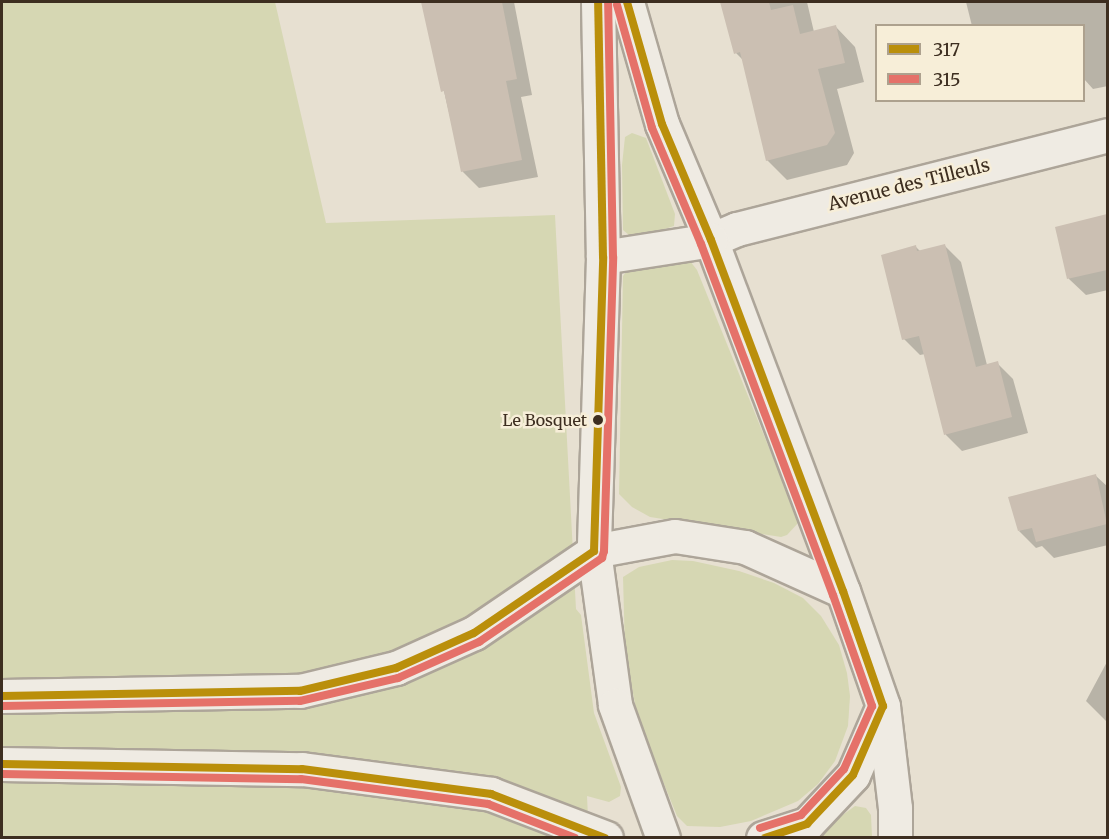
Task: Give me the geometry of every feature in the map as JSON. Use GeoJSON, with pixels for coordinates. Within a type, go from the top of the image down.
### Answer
{"type":"FeatureCollection","features":[{"type":"Feature","properties":{"kind":"street"},"geometry":{"type":"LineString","coordinates":[[598,2],[603,257],[594,552],[615,705],[663,837]]}},
{"type":"Feature","properties":{"kind":"street"},"geometry":{"type":"LineString","coordinates":[[627,2],[662,124],[711,240],[843,591],[883,706],[895,808],[895,837]]}},
{"type":"Feature","properties":{"kind":"street","name":"Avenue des Tilleuls"},"geometry":{"type":"LineString","coordinates":[[603,257],[711,240],[737,229],[1107,135]]}},
{"type":"Feature","properties":{"kind":"street"},"geometry":{"type":"LineString","coordinates":[[2,696],[300,691],[396,668],[474,633],[594,552],[675,536],[745,547],[843,591]]}},
{"type":"Feature","properties":{"kind":"street"},"geometry":{"type":"LineString","coordinates":[[763,837],[807,824],[853,776],[883,706]]}},
{"type":"Feature","properties":{"kind":"street"},"geometry":{"type":"LineString","coordinates":[[2,764],[302,769],[491,794],[606,837]]}},
{"type":"Feature","properties":{"kind":"green space"},"geometry":{"type":"Polygon","coordinates":[[[2,2],[275,2],[326,223],[555,215],[576,609],[581,615],[594,713],[621,787],[620,796],[609,802],[587,796],[589,837],[2,838],[2,2]]]}},
{"type":"Feature","properties":{"kind":"green space"},"geometry":{"type":"Polygon","coordinates":[[[632,133],[646,138],[675,214],[674,226],[643,236],[629,235],[623,230],[622,165],[625,137],[632,133]]]}},
{"type":"Feature","properties":{"kind":"green space"},"geometry":{"type":"Polygon","coordinates":[[[690,261],[697,270],[799,522],[787,535],[781,537],[650,517],[632,507],[619,494],[623,276],[629,268],[690,261]]]}},
{"type":"Feature","properties":{"kind":"green space"},"geometry":{"type":"Polygon","coordinates":[[[672,560],[693,561],[739,571],[774,583],[803,598],[821,616],[839,645],[847,673],[850,696],[848,726],[835,761],[818,784],[798,801],[751,821],[720,827],[687,826],[677,816],[638,720],[625,650],[623,577],[639,567],[672,560]]]}},
{"type":"Feature","properties":{"kind":"green space"},"geometry":{"type":"Polygon","coordinates":[[[855,806],[866,808],[871,815],[872,837],[811,838],[855,806]]]}},
{"type":"Feature","properties":{"kind":"building"},"geometry":{"type":"Polygon","coordinates":[[[421,2],[502,2],[517,79],[506,81],[522,160],[461,172],[444,91],[441,92],[421,2]]]}},
{"type":"Feature","properties":{"kind":"building"},"geometry":{"type":"Polygon","coordinates":[[[720,2],[769,2],[771,10],[793,5],[800,34],[836,25],[845,63],[818,69],[835,133],[827,145],[766,161],[740,52],[734,54],[720,2]]]}},
{"type":"Feature","properties":{"kind":"building"},"geometry":{"type":"Polygon","coordinates":[[[1107,214],[1107,270],[1067,279],[1055,227],[1107,214]]]}},
{"type":"Feature","properties":{"kind":"building"},"geometry":{"type":"Polygon","coordinates":[[[945,244],[976,367],[998,361],[1012,417],[944,435],[919,336],[902,340],[881,255],[916,245],[917,251],[945,244]]]}},
{"type":"Feature","properties":{"kind":"building"},"geometry":{"type":"Polygon","coordinates":[[[1096,474],[1107,524],[1036,542],[1032,528],[1018,531],[1008,497],[1096,474]]]}},
{"type":"Feature","properties":{"kind":"transit line","name":"317"},"geometry":{"type":"LineString","coordinates":[[2,696],[300,691],[396,668],[474,633],[594,551],[603,257],[598,2]]}},
{"type":"Feature","properties":{"kind":"transit line","name":"315"},"geometry":{"type":"LineString","coordinates":[[2,706],[300,701],[398,678],[479,642],[602,558],[613,257],[608,2]]}},
{"type":"Feature","properties":{"kind":"transit line","name":"317"},"geometry":{"type":"LineString","coordinates":[[627,2],[662,124],[711,240],[843,591],[883,706],[853,775],[807,824],[765,838]]}},
{"type":"Feature","properties":{"kind":"transit line","name":"315"},"geometry":{"type":"LineString","coordinates":[[617,5],[652,128],[701,244],[833,595],[872,706],[844,769],[801,815],[760,828]]}},
{"type":"Feature","properties":{"kind":"transit line","name":"317"},"geometry":{"type":"LineString","coordinates":[[2,764],[302,769],[491,794],[605,838]]}},
{"type":"Feature","properties":{"kind":"transit line","name":"315"},"geometry":{"type":"LineString","coordinates":[[2,774],[301,779],[488,804],[575,838]]}},
{"type":"Feature","properties":{"kind":"place","name":"Le Bosquet"},"geometry":{"type":"Point","coordinates":[598,420]}}]}
